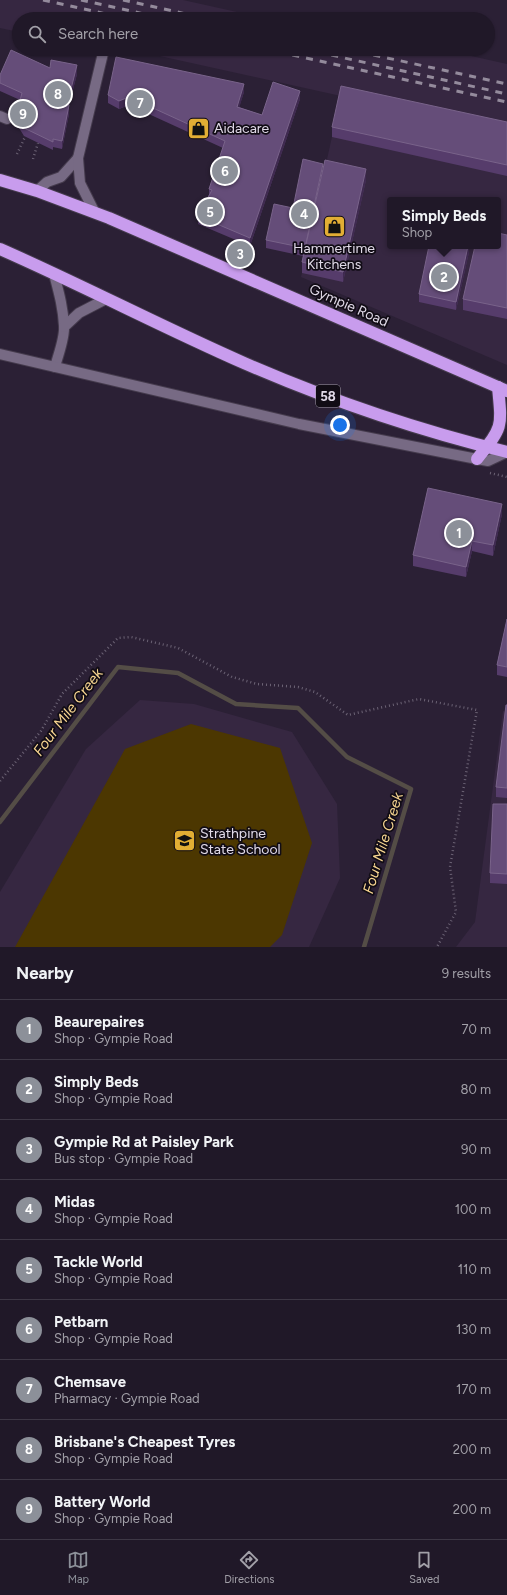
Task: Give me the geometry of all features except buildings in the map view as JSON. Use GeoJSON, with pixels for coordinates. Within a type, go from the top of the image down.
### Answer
{"type":"FeatureCollection","features":[{"type":"Feature","properties":{"kind":"highway","name":"Gympie Road"},"geometry":{"type":"LineString","coordinates":[[0,180],[94,211],[503,389]]}},
{"type":"Feature","properties":{"kind":"highway","name":"58"},"geometry":{"type":"LineString","coordinates":[[0,249],[291,383],[402,422],[507,452]]}},
{"type":"Feature","properties":{"kind":"highway"},"geometry":{"type":"LineString","coordinates":[[477,459],[498,432],[503,389]]}},
{"type":"Feature","properties":{"kind":"street"},"geometry":{"type":"LineString","coordinates":[[94,211],[80,183],[78,158],[102,56]]}},
{"type":"Feature","properties":{"kind":"street"},"geometry":{"type":"LineString","coordinates":[[37,191],[47,182],[61,177],[78,158]]}},
{"type":"Feature","properties":{"kind":"street"},"geometry":{"type":"LineString","coordinates":[[54,274],[62,302],[64,328],[55,367]]}},
{"type":"Feature","properties":{"kind":"street"},"geometry":{"type":"LineString","coordinates":[[64,328],[79,313],[106,299]]}},
{"type":"Feature","properties":{"kind":"street"},"geometry":{"type":"LineString","coordinates":[[0,354],[299,424],[370,439],[397,442],[488,461],[507,452]]}},
{"type":"Feature","properties":{"kind":"path"},"geometry":{"type":"LineString","coordinates":[[17,154],[25,137]]}},
{"type":"Feature","properties":{"kind":"path"},"geometry":{"type":"LineString","coordinates":[[33,159],[38,143]]}},
{"type":"Feature","properties":{"kind":"path"},"geometry":{"type":"LineString","coordinates":[[0,781],[41,731],[62,694],[118,638],[131,637],[178,648],[232,677],[257,684],[298,687],[315,692],[348,715],[419,699],[477,710],[450,867],[456,912],[437,947]]}},
{"type":"Feature","properties":{"kind":"shaded area"},"geometry":{"type":"Polygon","coordinates":[[[0,0],[183,0],[237,12],[12,12],[12,31],[0,28],[0,0]]]}},
{"type":"Feature","properties":{"kind":"shaded area"},"geometry":{"type":"Polygon","coordinates":[[[160,56],[471,56],[507,64],[507,365],[301,277],[341,96],[160,56]]]}},
{"type":"Feature","properties":{"kind":"shaded area","name":"Strathpine State School"},"geometry":{"type":"Polygon","coordinates":[[[140,700],[194,704],[292,732],[337,804],[340,878],[309,947],[0,947],[0,892],[86,749],[140,700]]]}},
{"type":"Feature","properties":{"kind":"shaded area"},"geometry":{"type":"Polygon","coordinates":[[[503,711],[507,712],[507,947],[456,947],[475,922],[503,711]]]}},
{"type":"Feature","properties":{"kind":"shaded area","name":"Strathpine State School"},"geometry":{"type":"Polygon","coordinates":[[[191,724],[280,748],[312,843],[282,935],[270,947],[15,947],[125,749],[191,724]]]}},
{"type":"Feature","properties":{"kind":"waterway","name":"Four Mile Creek"},"geometry":{"type":"LineString","coordinates":[[0,822],[118,667],[178,673],[236,704],[298,708],[347,757],[411,789],[364,947]]}},
{"type":"Feature","properties":{"kind":"railway"},"geometry":{"type":"LineString","coordinates":[[43,0],[97,12]]}},
{"type":"Feature","properties":{"kind":"railway"},"geometry":{"type":"LineString","coordinates":[[81,0],[135,12]]}},
{"type":"Feature","properties":{"kind":"railway"},"geometry":{"type":"LineString","coordinates":[[123,0],[177,12]]}},
{"type":"Feature","properties":{"kind":"railway"},"geometry":{"type":"LineString","coordinates":[[297,56],[507,102]]}},
{"type":"Feature","properties":{"kind":"railway"},"geometry":{"type":"LineString","coordinates":[[336,56],[507,94]]}},
{"type":"Feature","properties":{"kind":"railway"},"geometry":{"type":"LineString","coordinates":[[378,56],[507,84]]}},
{"type":"Feature","properties":{"kind":"place","name":"Brisbane's Cheapest Tyres"},"geometry":{"type":"Point","coordinates":[58,94]}},
{"type":"Feature","properties":{"kind":"place","name":"Chemsave"},"geometry":{"type":"Point","coordinates":[140,103]}},
{"type":"Feature","properties":{"kind":"place","name":"Battery World"},"geometry":{"type":"Point","coordinates":[23,114]}},
{"type":"Feature","properties":{"kind":"place","name":"Aidacare"},"geometry":{"type":"Point","coordinates":[198,128]}},
{"type":"Feature","properties":{"kind":"place","name":"Petbarn"},"geometry":{"type":"Point","coordinates":[225,171]}},
{"type":"Feature","properties":{"kind":"place","name":"Tackle World"},"geometry":{"type":"Point","coordinates":[210,212]}},
{"type":"Feature","properties":{"kind":"place","name":"Midas"},"geometry":{"type":"Point","coordinates":[304,214]}},
{"type":"Feature","properties":{"kind":"place","name":"Hammertime Kitchens"},"geometry":{"type":"Point","coordinates":[334,226]}},
{"type":"Feature","properties":{"kind":"place","name":"Gympie Rd at Paisley Park"},"geometry":{"type":"Point","coordinates":[240,254]}},
{"type":"Feature","properties":{"kind":"place","name":"Simply Beds"},"geometry":{"type":"Point","coordinates":[444,277]}},
{"type":"Feature","properties":{"kind":"place","name":"Beaurepaires"},"geometry":{"type":"Point","coordinates":[459,533]}},
{"type":"Feature","properties":{"kind":"place","name":"Strathpine State School"},"geometry":{"type":"Point","coordinates":[185,841]}}]}
